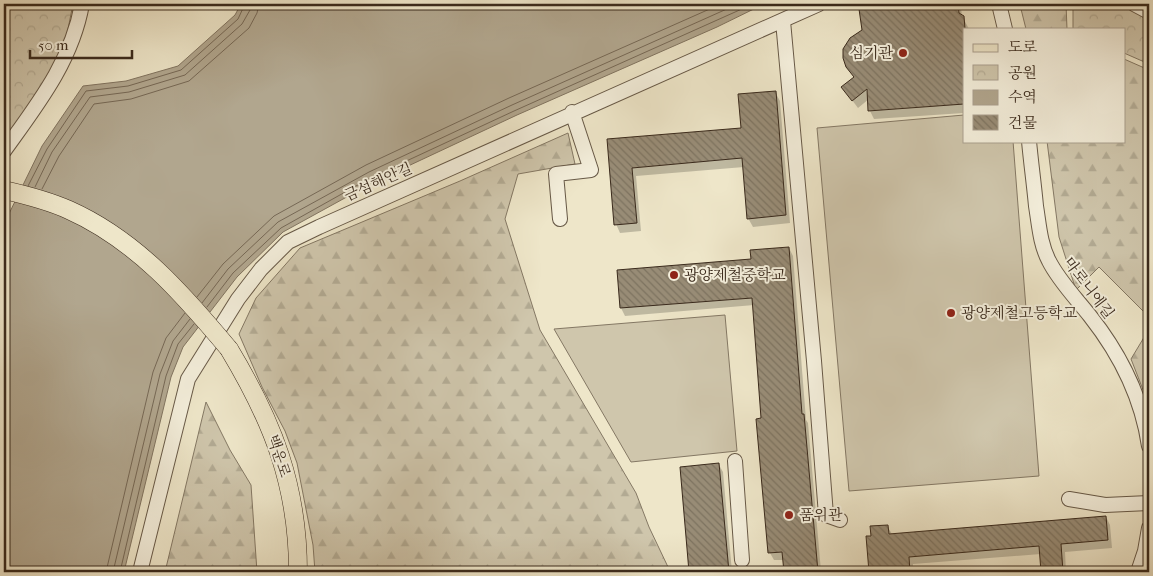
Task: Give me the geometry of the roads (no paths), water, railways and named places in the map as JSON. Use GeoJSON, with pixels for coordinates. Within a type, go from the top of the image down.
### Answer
{"type":"FeatureCollection","features":[{"type":"Feature","properties":{"kind":"main road","name":"백운로"},"geometry":{"type":"LineString","coordinates":[[4,190],[68,209],[119,238],[165,276],[229,349],[261,407],[280,456],[294,506],[298,572]]}},
{"type":"Feature","properties":{"kind":"street"},"geometry":{"type":"LineString","coordinates":[[4,151],[49,88],[70,46],[78,24],[82,4]]}},
{"type":"Feature","properties":{"kind":"street","name":"금섬해안길"},"geometry":{"type":"LineString","coordinates":[[140,572],[188,379],[238,298],[261,269],[288,242],[572,112],[819,4]]}},
{"type":"Feature","properties":{"kind":"street"},"geometry":{"type":"LineString","coordinates":[[1134,4],[1149,12]]}},
{"type":"Feature","properties":{"kind":"street"},"geometry":{"type":"LineString","coordinates":[[999,5],[1005,28]]}},
{"type":"Feature","properties":{"kind":"street"},"geometry":{"type":"LineString","coordinates":[[783,21],[826,515],[840,520]]}},
{"type":"Feature","properties":{"kind":"street"},"geometry":{"type":"LineString","coordinates":[[560,219],[556,174],[591,170],[572,112]]}},
{"type":"Feature","properties":{"kind":"street","name":"마로니에길"},"geometry":{"type":"LineString","coordinates":[[1029,142],[1040,238],[1048,261],[1117,354],[1136,394],[1146,425],[1149,446]]}},
{"type":"Feature","properties":{"kind":"street"},"geometry":{"type":"LineString","coordinates":[[735,461],[742,560]]}},
{"type":"Feature","properties":{"kind":"street"},"geometry":{"type":"LineString","coordinates":[[1069,499],[1105,505],[1149,503]]}},
{"type":"Feature","properties":{"kind":"street"},"geometry":{"type":"LineString","coordinates":[[1138,572],[1145,552],[1149,528]]}},
{"type":"Feature","properties":{"kind":"water"},"geometry":{"type":"Polygon","coordinates":[[[241,4],[764,4],[717,27],[517,115],[374,182],[283,232],[237,277],[183,347],[171,377],[124,572],[4,572],[4,224],[42,146],[83,86],[126,81],[178,66],[235,15],[241,4]]]}},
{"type":"Feature","properties":{"kind":"place","name":"심기관"},"geometry":{"type":"Point","coordinates":[903,53]}},
{"type":"Feature","properties":{"kind":"place","name":"광양제철중학교"},"geometry":{"type":"Point","coordinates":[674,275]}},
{"type":"Feature","properties":{"kind":"place","name":"광양제철고등학교"},"geometry":{"type":"Point","coordinates":[951,313]}},
{"type":"Feature","properties":{"kind":"place","name":"품위관"},"geometry":{"type":"Point","coordinates":[789,515]}}]}
